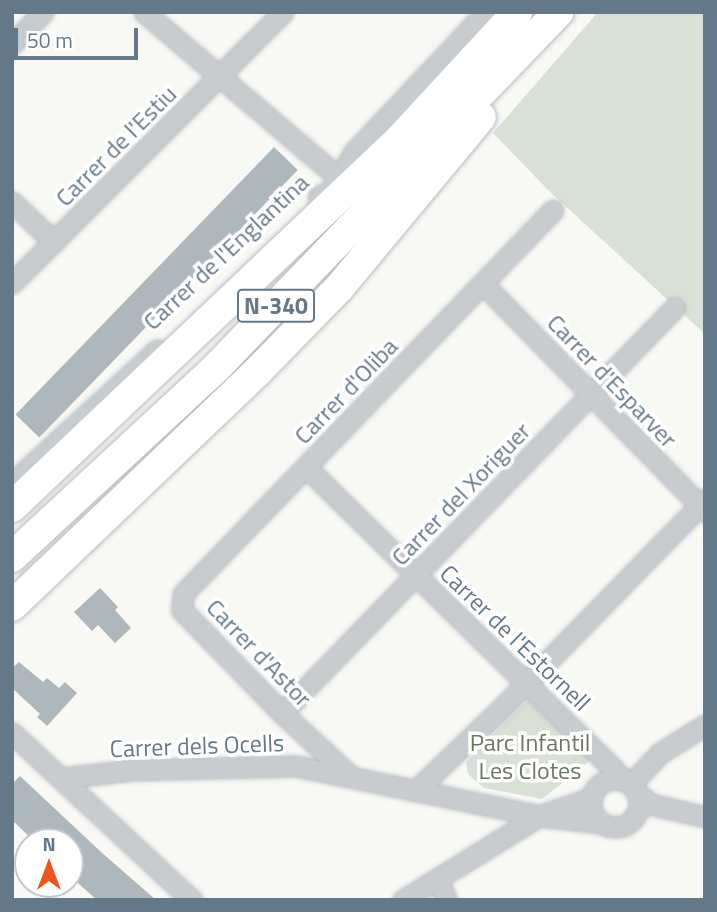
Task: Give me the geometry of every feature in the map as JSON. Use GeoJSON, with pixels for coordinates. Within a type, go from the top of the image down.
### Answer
{"type":"FeatureCollection","features":[{"type":"Feature","properties":{"kind":"main road","name":"N-340"},"geometry":{"type":"LineString","coordinates":[[12,557],[216,368],[559,12]]}},
{"type":"Feature","properties":{"kind":"main road"},"geometry":{"type":"LineString","coordinates":[[12,507],[400,139],[507,14]]}},
{"type":"Feature","properties":{"kind":"main road"},"geometry":{"type":"LineString","coordinates":[[12,606],[256,373],[339,288],[417,197],[517,71],[530,45]]}},
{"type":"Feature","properties":{"kind":"street"},"geometry":{"type":"LineString","coordinates":[[12,44],[43,12]]}},
{"type":"Feature","properties":{"kind":"street"},"geometry":{"type":"LineString","coordinates":[[144,12],[337,176],[356,168],[386,143],[400,139]]}},
{"type":"Feature","properties":{"kind":"street","name":"Carrer de l'Estiu"},"geometry":{"type":"LineString","coordinates":[[12,283],[283,12]]}},
{"type":"Feature","properties":{"kind":"street","name":"Carrer de l'Englantina"},"geometry":{"type":"LineString","coordinates":[[12,483],[320,195],[331,190],[337,176],[355,151],[507,14]]}},
{"type":"Feature","properties":{"kind":"street"},"geometry":{"type":"LineString","coordinates":[[12,202],[54,242]]}},
{"type":"Feature","properties":{"kind":"street","name":"Carrer d'Oliba"},"geometry":{"type":"LineString","coordinates":[[182,610],[183,594],[484,285],[553,210]]}},
{"type":"Feature","properties":{"kind":"street","name":"Carrer d'Esparver"},"geometry":{"type":"LineString","coordinates":[[484,285],[703,506]]}},
{"type":"Feature","properties":{"kind":"street","name":"Carrer del Xoriguer"},"geometry":{"type":"LineString","coordinates":[[282,713],[674,309]]}},
{"type":"Feature","properties":{"kind":"street","name":"Carrer de l'Estornell"},"geometry":{"type":"LineString","coordinates":[[306,467],[631,786]]}},
{"type":"Feature","properties":{"kind":"street"},"geometry":{"type":"LineString","coordinates":[[415,791],[703,506]]}},
{"type":"Feature","properties":{"kind":"street","name":"Carrer d'Astor"},"geometry":{"type":"LineString","coordinates":[[182,610],[282,713],[350,776]]}},
{"type":"Feature","properties":{"kind":"street"},"geometry":{"type":"LineString","coordinates":[[631,786],[660,752],[705,726]]}},
{"type":"Feature","properties":{"kind":"street","name":"Carrer d'Astor"},"geometry":{"type":"LineString","coordinates":[[275,765],[293,752],[300,741],[301,731]]}},
{"type":"Feature","properties":{"kind":"street"},"geometry":{"type":"LineString","coordinates":[[12,733],[192,900]]}},
{"type":"Feature","properties":{"kind":"street"},"geometry":{"type":"LineString","coordinates":[[602,756],[592,809],[601,823],[615,827],[632,821],[639,811],[631,786]]}},
{"type":"Feature","properties":{"kind":"street","name":"Carrer dels Ocells"},"geometry":{"type":"LineString","coordinates":[[63,778],[131,770],[275,765],[350,776],[539,816],[601,823]]}},
{"type":"Feature","properties":{"kind":"street"},"geometry":{"type":"LineString","coordinates":[[403,900],[539,816],[597,790],[614,778],[631,786],[650,804],[700,816]]}},
{"type":"Feature","properties":{"kind":"street"},"geometry":{"type":"LineString","coordinates":[[437,879],[447,900]]}},
{"type":"Feature","properties":{"kind":"green space"},"geometry":{"type":"Polygon","coordinates":[[[598,12],[705,12],[705,334],[549,191],[493,133],[598,12]]]}},
{"type":"Feature","properties":{"kind":"green space","name":"Parc Infantil Les Clotes"},"geometry":{"type":"Polygon","coordinates":[[[528,700],[591,760],[542,799],[484,788],[468,774],[466,762],[528,700]]]}},
{"type":"Feature","properties":{"kind":"building"},"geometry":{"type":"Polygon","coordinates":[[[274,147],[298,170],[39,438],[16,415],[274,147]]]}},
{"type":"Feature","properties":{"kind":"building"},"geometry":{"type":"Polygon","coordinates":[[[100,588],[118,607],[115,610],[131,628],[115,643],[98,625],[92,631],[74,612],[100,588]]]}},
{"type":"Feature","properties":{"kind":"building"},"geometry":{"type":"Polygon","coordinates":[[[19,662],[43,682],[47,678],[59,688],[65,682],[77,693],[47,726],[37,717],[40,714],[12,688],[12,668],[19,662]]]}},
{"type":"Feature","properties":{"kind":"building"},"geometry":{"type":"Polygon","coordinates":[[[20,776],[75,828],[20,828],[12,820],[12,784],[20,776]]]}},
{"type":"Feature","properties":{"kind":"building"},"geometry":{"type":"Polygon","coordinates":[[[84,836],[156,900],[97,900],[84,888],[84,836]]]}}]}
